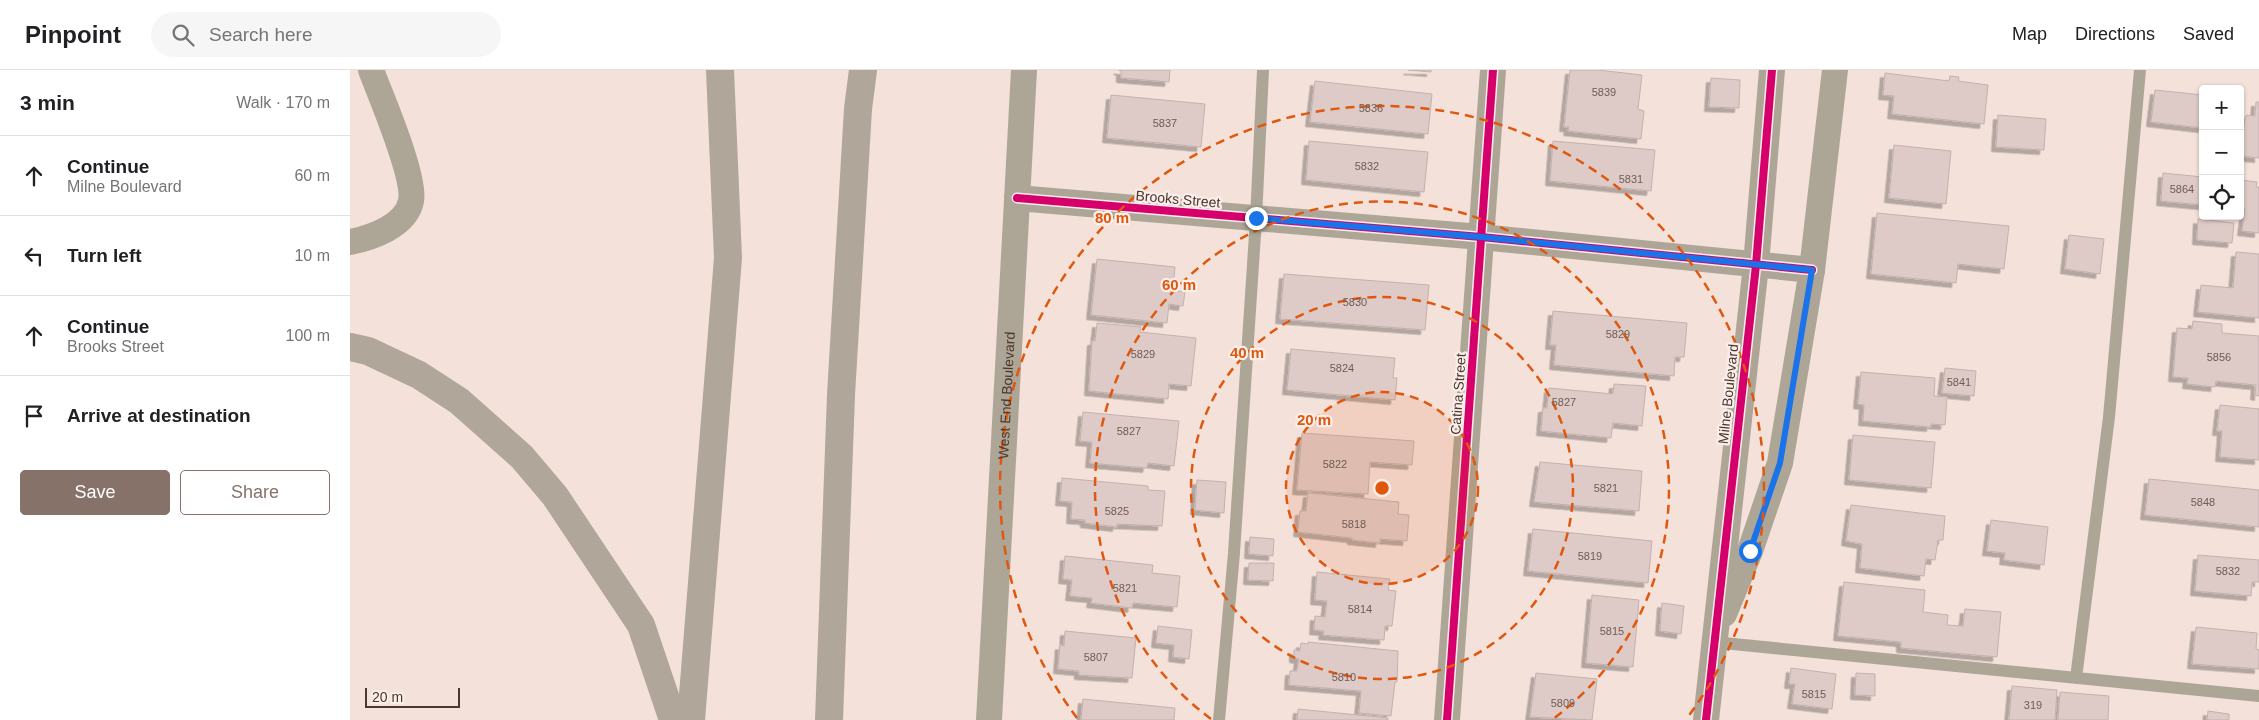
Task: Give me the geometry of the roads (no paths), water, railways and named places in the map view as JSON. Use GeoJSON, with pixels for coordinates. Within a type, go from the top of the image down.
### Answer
{"type":"FeatureCollection","features":[{"type":"Feature","properties":{"kind":"highway"},"geometry":{"type":"LineString","coordinates":[[692,720],[728,258],[720,70]]}},
{"type":"Feature","properties":{"kind":"highway"},"geometry":{"type":"LineString","coordinates":[[829,720],[841,395],[858,109],[863,70]]}},
{"type":"Feature","properties":{"kind":"highway"},"geometry":{"type":"LineString","coordinates":[[350,347],[368,351],[419,375],[459,401],[522,457],[555,496],[641,625],[673,720]]}},
{"type":"Feature","properties":{"kind":"street"},"geometry":{"type":"LineString","coordinates":[[350,242],[383,231],[403,218],[411,202],[410,176],[371,70]]}},
{"type":"Feature","properties":{"kind":"street","name":"West End Boulevard"},"geometry":{"type":"LineString","coordinates":[[989,720],[1024,70]]}},
{"type":"Feature","properties":{"kind":"street","name":"Catina Street"},"geometry":{"type":"LineString","coordinates":[[1447,720],[1493,70]]}},
{"type":"Feature","properties":{"kind":"street","name":"Milne Boulevard"},"geometry":{"type":"LineString","coordinates":[[1706,720],[1713,642],[1756,265],[1772,70]]}},
{"type":"Feature","properties":{"kind":"street","name":"Milne Boulevard"},"geometry":{"type":"LineString","coordinates":[[1713,642],[1750,551],[1780,463],[1812,270],[1835,70]]}},
{"type":"Feature","properties":{"kind":"street","name":"Brooks Street"},"geometry":{"type":"LineString","coordinates":[[1017,198],[1481,237],[1812,270]]}},
{"type":"Feature","properties":{"kind":"lane"},"geometry":{"type":"LineString","coordinates":[[1219,720],[1234,553],[1256,218],[1263,70]]}},
{"type":"Feature","properties":{"kind":"lane"},"geometry":{"type":"LineString","coordinates":[[2076,678],[2109,417],[2140,70]]}},
{"type":"Feature","properties":{"kind":"lane"},"geometry":{"type":"LineString","coordinates":[[1713,642],[2259,696]]}}]}
